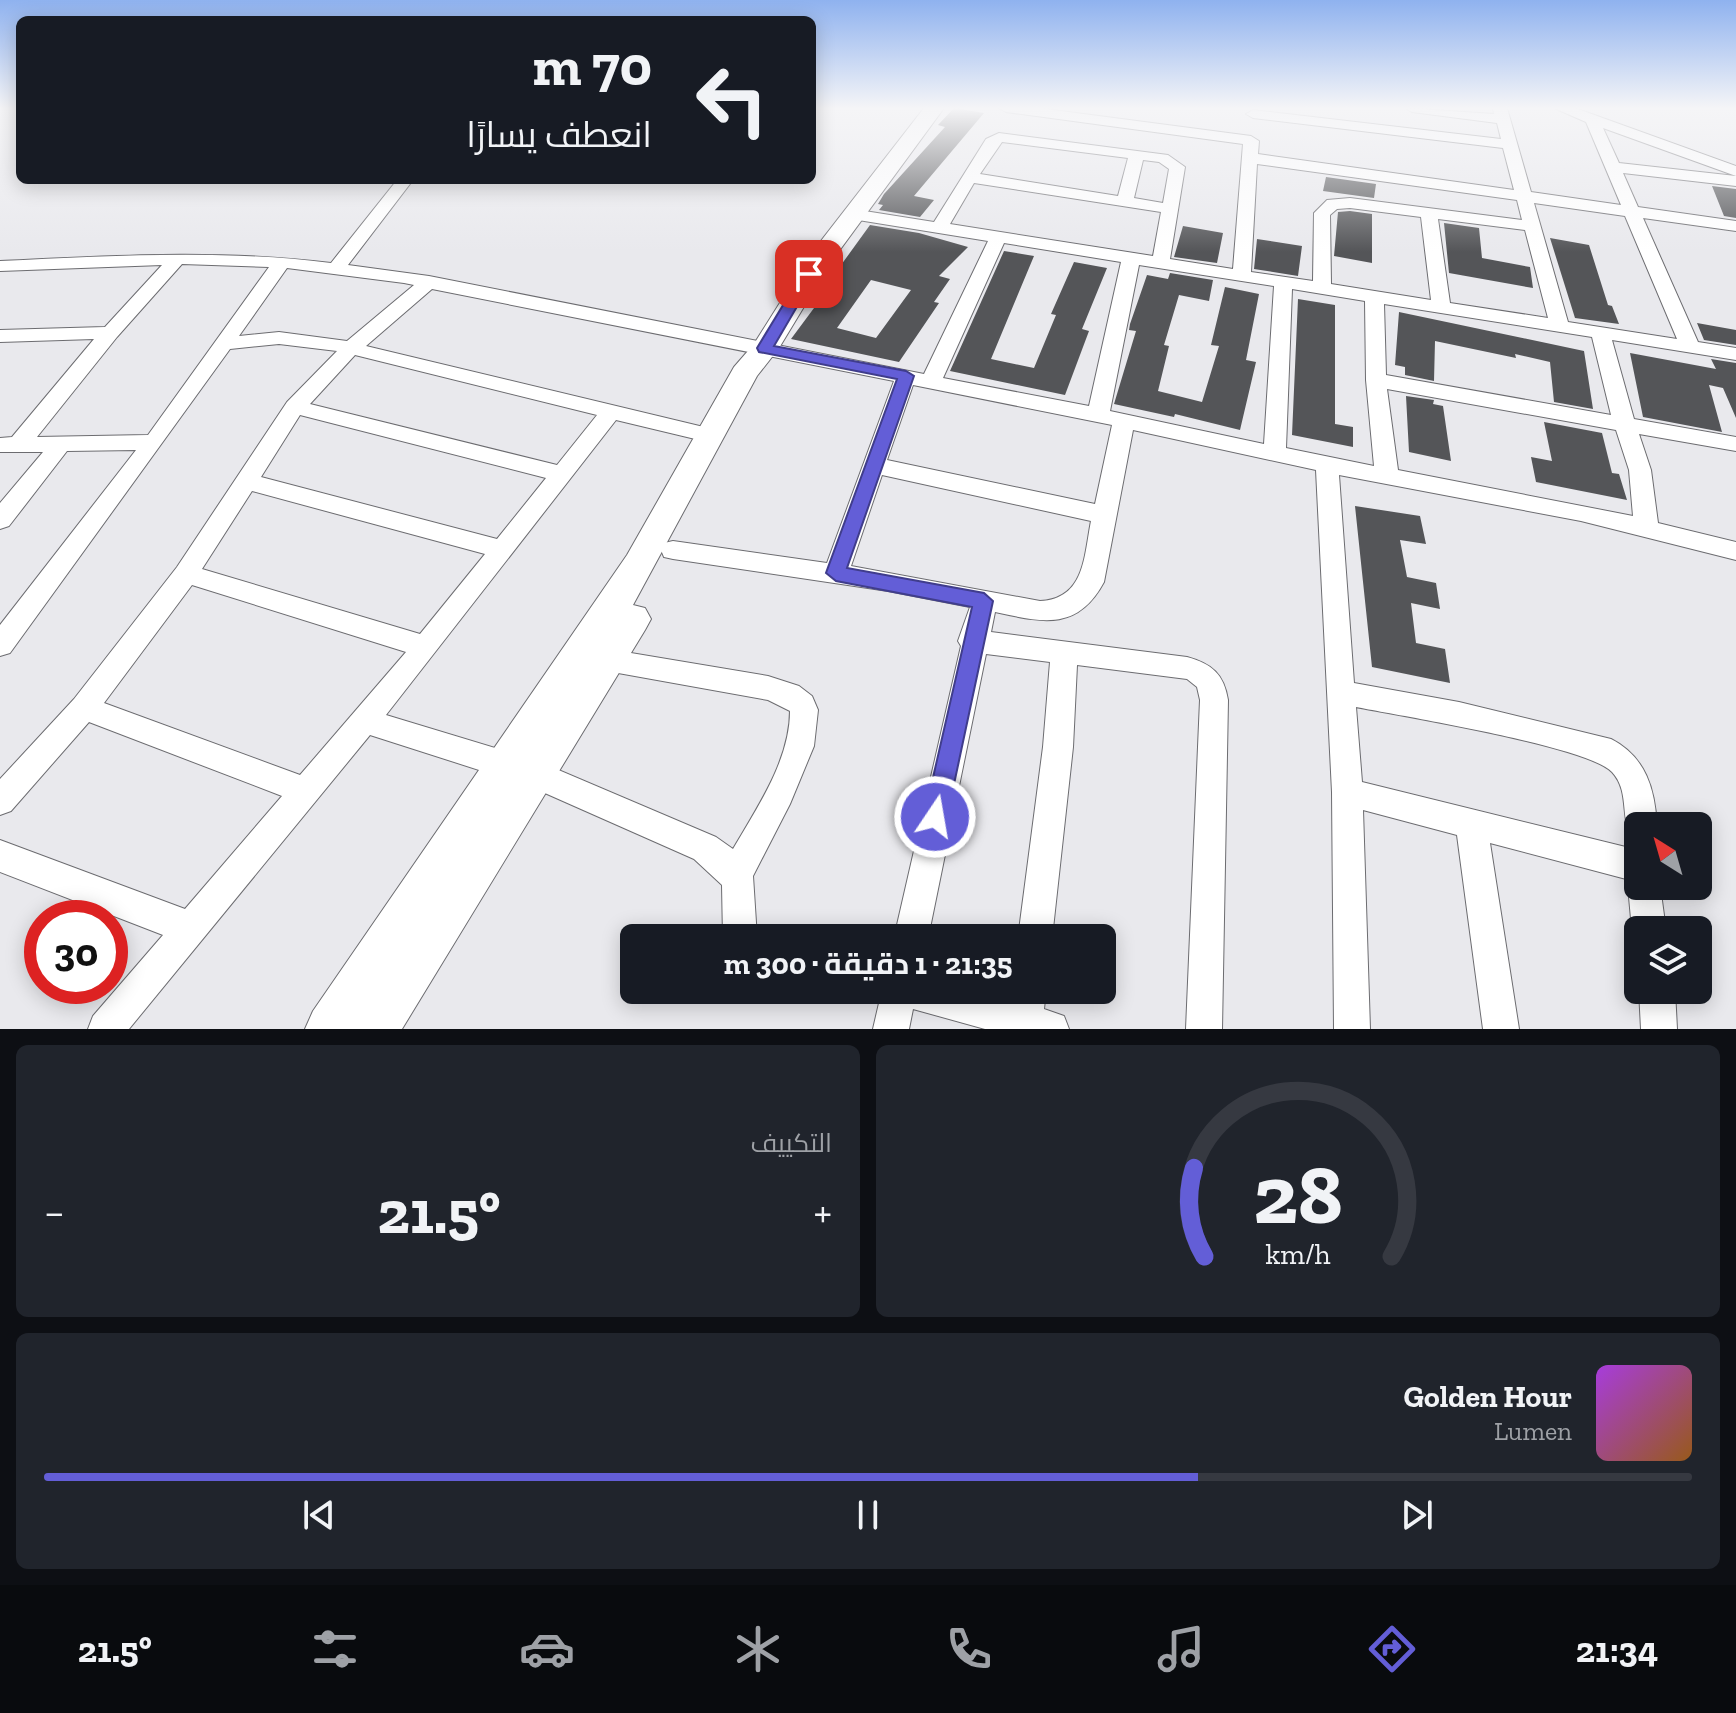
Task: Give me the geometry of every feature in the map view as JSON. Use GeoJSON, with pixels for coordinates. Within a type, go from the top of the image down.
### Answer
{"type":"FeatureCollection","features":[{"type":"Feature","properties":{"kind":"main road"},"geometry":{"type":"LineString","coordinates":[[373,1029],[640,565],[744,373],[765,348],[800,288],[852,214],[897,156]]}},
{"type":"Feature","properties":{"kind":"main road"},"geometry":{"type":"LineString","coordinates":[[331,1029],[607,660],[673,550],[764,374],[765,348]]}},
{"type":"Feature","properties":{"kind":"street"},"geometry":{"type":"LineString","coordinates":[[940,226],[982,156]]}},
{"type":"Feature","properties":{"kind":"street"},"geometry":{"type":"LineString","coordinates":[[1125,200],[1136,156]]}},
{"type":"Feature","properties":{"kind":"street"},"geometry":{"type":"LineString","coordinates":[[1145,156],[1163,158],[1177,167],[1161,262]]}},
{"type":"Feature","properties":{"kind":"street"},"geometry":{"type":"LineString","coordinates":[[1242,275],[1250,156]]}},
{"type":"Feature","properties":{"kind":"street"},"geometry":{"type":"LineString","coordinates":[[1359,156],[1523,196],[1736,226]]}},
{"type":"Feature","properties":{"kind":"street"},"geometry":{"type":"LineString","coordinates":[[1512,156],[1560,327]]}},
{"type":"Feature","properties":{"kind":"street"},"geometry":{"type":"LineString","coordinates":[[1609,156],[1690,346]]}},
{"type":"Feature","properties":{"kind":"street"},"geometry":{"type":"LineString","coordinates":[[1695,156],[1736,171]]}},
{"type":"Feature","properties":{"kind":"street"},"geometry":{"type":"LineString","coordinates":[[1614,167],[1736,181]]}},
{"type":"Feature","properties":{"kind":"street"},"geometry":{"type":"LineString","coordinates":[[969,177],[1171,209]]}},
{"type":"Feature","properties":{"kind":"street"},"geometry":{"type":"LineString","coordinates":[[336,268],[402,184]]}},
{"type":"Feature","properties":{"kind":"street"},"geometry":{"type":"LineString","coordinates":[[1322,288],[1322,213],[1326,207],[1350,203],[1532,226]]}},
{"type":"Feature","properties":{"kind":"street"},"geometry":{"type":"LineString","coordinates":[[852,214],[1736,354]]}},
{"type":"Feature","properties":{"kind":"street"},"geometry":{"type":"LineString","coordinates":[[1429,214],[1441,307]]}},
{"type":"Feature","properties":{"kind":"street"},"geometry":{"type":"LineString","coordinates":[[931,381],[999,236]]}},
{"type":"Feature","properties":{"kind":"street"},"geometry":{"type":"LineString","coordinates":[[1098,415],[1131,258]]}},
{"type":"Feature","properties":{"kind":"street"},"geometry":{"type":"LineString","coordinates":[[9,445],[177,259]]}},
{"type":"Feature","properties":{"kind":"street"},"geometry":{"type":"LineString","coordinates":[[0,266],[177,259],[282,262],[429,282],[1124,420],[1327,465],[1581,512],[1736,551]]}},
{"type":"Feature","properties":{"kind":"street"},"geometry":{"type":"LineString","coordinates":[[0,645],[154,442],[282,262]]}},
{"type":"Feature","properties":{"kind":"street"},"geometry":{"type":"LineString","coordinates":[[0,801],[84,708],[186,574],[295,407],[352,347],[429,282]]}},
{"type":"Feature","properties":{"kind":"street"},"geometry":{"type":"LineString","coordinates":[[1275,453],[1283,282]]}},
{"type":"Feature","properties":{"kind":"street"},"geometry":{"type":"LineString","coordinates":[[1374,296],[1376,380],[1387,476]]}},
{"type":"Feature","properties":{"kind":"street"},"geometry":{"type":"LineString","coordinates":[[0,336],[110,333]]}},
{"type":"Feature","properties":{"kind":"street"},"geometry":{"type":"LineString","coordinates":[[1601,334],[1624,424],[1640,470],[1647,529]]}},
{"type":"Feature","properties":{"kind":"street"},"geometry":{"type":"LineString","coordinates":[[224,344],[298,337],[352,347],[712,436]]}},
{"type":"Feature","properties":{"kind":"street"},"geometry":{"type":"LineString","coordinates":[[836,573],[906,376]]}},
{"type":"Feature","properties":{"kind":"street"},"geometry":{"type":"LineString","coordinates":[[1376,380],[1736,444]]}},
{"type":"Feature","properties":{"kind":"street"},"geometry":{"type":"LineString","coordinates":[[295,407],[562,474]]}},
{"type":"Feature","properties":{"kind":"street"},"geometry":{"type":"LineString","coordinates":[[106,1029],[426,647],[610,413]]}},
{"type":"Feature","properties":{"kind":"street"},"geometry":{"type":"LineString","coordinates":[[673,550],[836,573],[1040,611],[1074,604],[1091,582],[1124,420]]}},
{"type":"Feature","properties":{"kind":"street"},"geometry":{"type":"LineString","coordinates":[[9,445],[154,442]]}},
{"type":"Feature","properties":{"kind":"street"},"geometry":{"type":"LineString","coordinates":[[0,520],[61,444]]}},
{"type":"Feature","properties":{"kind":"street"},"geometry":{"type":"LineString","coordinates":[[874,465],[1105,515]]}},
{"type":"Feature","properties":{"kind":"street"},"geometry":{"type":"LineString","coordinates":[[1327,465],[1347,792],[1352,1029]]}},
{"type":"Feature","properties":{"kind":"street"},"geometry":{"type":"LineString","coordinates":[[248,482],[502,549]]}},
{"type":"Feature","properties":{"kind":"street"},"geometry":{"type":"LineString","coordinates":[[186,574],[426,647]]}},
{"type":"Feature","properties":{"kind":"street"},"geometry":{"type":"LineString","coordinates":[[914,924],[972,641],[984,601]]}},
{"type":"Feature","properties":{"kind":"street"},"geometry":{"type":"LineString","coordinates":[[972,641],[1187,668],[1211,681],[1214,700],[1204,1029]]}},
{"type":"Feature","properties":{"kind":"street"},"geometry":{"type":"LineString","coordinates":[[1037,924],[1058,747],[1064,654]]}},
{"type":"Feature","properties":{"kind":"street"},"geometry":{"type":"LineString","coordinates":[[607,660],[768,688],[792,696],[802,707],[804,720],[790,771],[735,876]]}},
{"type":"Feature","properties":{"kind":"street"},"geometry":{"type":"LineString","coordinates":[[1340,692],[1459,714],[1601,748],[1622,760],[1631,771],[1637,785],[1640,812]]}},
{"type":"Feature","properties":{"kind":"street"},"geometry":{"type":"LineString","coordinates":[[84,708],[306,791]]}},
{"type":"Feature","properties":{"kind":"street"},"geometry":{"type":"LineString","coordinates":[[365,721],[522,770],[705,848],[735,876],[742,897],[741,924]]}},
{"type":"Feature","properties":{"kind":"street"},"geometry":{"type":"LineString","coordinates":[[1347,792],[1624,862]]}},
{"type":"Feature","properties":{"kind":"street"},"geometry":{"type":"LineString","coordinates":[[1471,824],[1501,1029]]}},
{"type":"Feature","properties":{"kind":"street"},"geometry":{"type":"LineString","coordinates":[[0,856],[192,929]]}},
{"type":"Feature","properties":{"kind":"street"},"geometry":{"type":"LineString","coordinates":[[891,1029],[897,1004]]}},
{"type":"Feature","properties":{"kind":"street"},"geometry":{"type":"LineString","coordinates":[[971,1004],[1031,1017]]}},
{"type":"Feature","properties":{"kind":"street"},"geometry":{"type":"LineString","coordinates":[[1658,1004],[1659,1029]]}},
{"type":"Feature","properties":{"kind":"building"},"geometry":{"type":"Polygon","coordinates":[[[919,156],[948,156],[914,196],[934,200],[920,217],[879,210],[883,205],[878,204],[919,156]]]}},
{"type":"Feature","properties":{"kind":"building"},"geometry":{"type":"Polygon","coordinates":[[[1326,177],[1376,184],[1374,198],[1323,191],[1326,177]]]}},
{"type":"Feature","properties":{"kind":"building"},"geometry":{"type":"Polygon","coordinates":[[[1712,186],[1736,189],[1736,218],[1724,216],[1712,186]]]}},
{"type":"Feature","properties":{"kind":"building"},"geometry":{"type":"Polygon","coordinates":[[[1338,212],[1372,214],[1372,263],[1334,256],[1338,212]]]}},
{"type":"Feature","properties":{"kind":"building"},"geometry":{"type":"Polygon","coordinates":[[[1444,223],[1479,228],[1482,258],[1530,267],[1533,288],[1449,273],[1444,223]]]}},
{"type":"Feature","properties":{"kind":"building"},"geometry":{"type":"Polygon","coordinates":[[[870,225],[919,233],[968,247],[939,276],[950,279],[934,302],[939,303],[899,362],[791,339],[840,273],[836,272],[870,225]],[[871,280],[837,328],[876,338],[911,290],[871,280]]]}},
{"type":"Feature","properties":{"kind":"building"},"geometry":{"type":"Polygon","coordinates":[[[1183,226],[1223,233],[1217,263],[1174,257],[1183,226]]]}},
{"type":"Feature","properties":{"kind":"building"},"geometry":{"type":"Polygon","coordinates":[[[1550,238],[1589,245],[1608,305],[1612,306],[1619,324],[1575,318],[1550,238]]]}},
{"type":"Feature","properties":{"kind":"building"},"geometry":{"type":"Polygon","coordinates":[[[1257,239],[1302,246],[1298,276],[1254,269],[1257,239]]]}},
{"type":"Feature","properties":{"kind":"building"},"geometry":{"type":"Polygon","coordinates":[[[1004,251],[1034,256],[991,359],[1034,368],[1056,315],[1051,314],[1074,262],[1107,268],[1082,329],[1089,331],[1065,395],[950,371],[1004,251]]]}},
{"type":"Feature","properties":{"kind":"building"},"geometry":{"type":"Polygon","coordinates":[[[1170,273],[1213,280],[1209,301],[1179,295],[1164,345],[1169,346],[1158,391],[1202,402],[1219,346],[1211,345],[1225,287],[1259,294],[1246,360],[1256,362],[1240,430],[1175,414],[1174,417],[1114,404],[1136,331],[1129,330],[1130,324],[1147,275],[1168,279],[1170,273]]]}},
{"type":"Feature","properties":{"kind":"building"},"geometry":{"type":"Polygon","coordinates":[[[1298,299],[1335,305],[1335,424],[1353,427],[1353,447],[1292,435],[1298,299]]]}},
{"type":"Feature","properties":{"kind":"building"},"geometry":{"type":"Polygon","coordinates":[[[1399,312],[1584,351],[1593,409],[1554,402],[1550,362],[1515,354],[1516,358],[1435,341],[1434,381],[1405,375],[1405,367],[1395,365],[1399,312]]]}},
{"type":"Feature","properties":{"kind":"building"},"geometry":{"type":"Polygon","coordinates":[[[1697,323],[1736,330],[1736,345],[1704,340],[1697,323]]]}},
{"type":"Feature","properties":{"kind":"building"},"geometry":{"type":"Polygon","coordinates":[[[1630,353],[1716,369],[1711,359],[1736,363],[1736,418],[1723,388],[1709,385],[1722,432],[1643,417],[1630,353]]]}},
{"type":"Feature","properties":{"kind":"building"},"geometry":{"type":"Polygon","coordinates":[[[1406,396],[1434,400],[1433,404],[1443,406],[1451,461],[1409,452],[1406,396]]]}},
{"type":"Feature","properties":{"kind":"building"},"geometry":{"type":"Polygon","coordinates":[[[1544,422],[1602,433],[1612,473],[1619,474],[1627,500],[1536,482],[1531,457],[1552,461],[1544,422]]]}},
{"type":"Feature","properties":{"kind":"building"},"geometry":{"type":"Polygon","coordinates":[[[1355,506],[1420,516],[1426,544],[1400,540],[1407,577],[1436,583],[1440,609],[1411,603],[1416,643],[1445,649],[1450,683],[1372,667],[1355,506]]]}},
{"type":"Feature","properties":{"kind":"route"},"geometry":{"type":"LineString","coordinates":[[809,274],[765,348],[906,376],[836,573],[984,601],[972,641],[935,817]]}}]}
